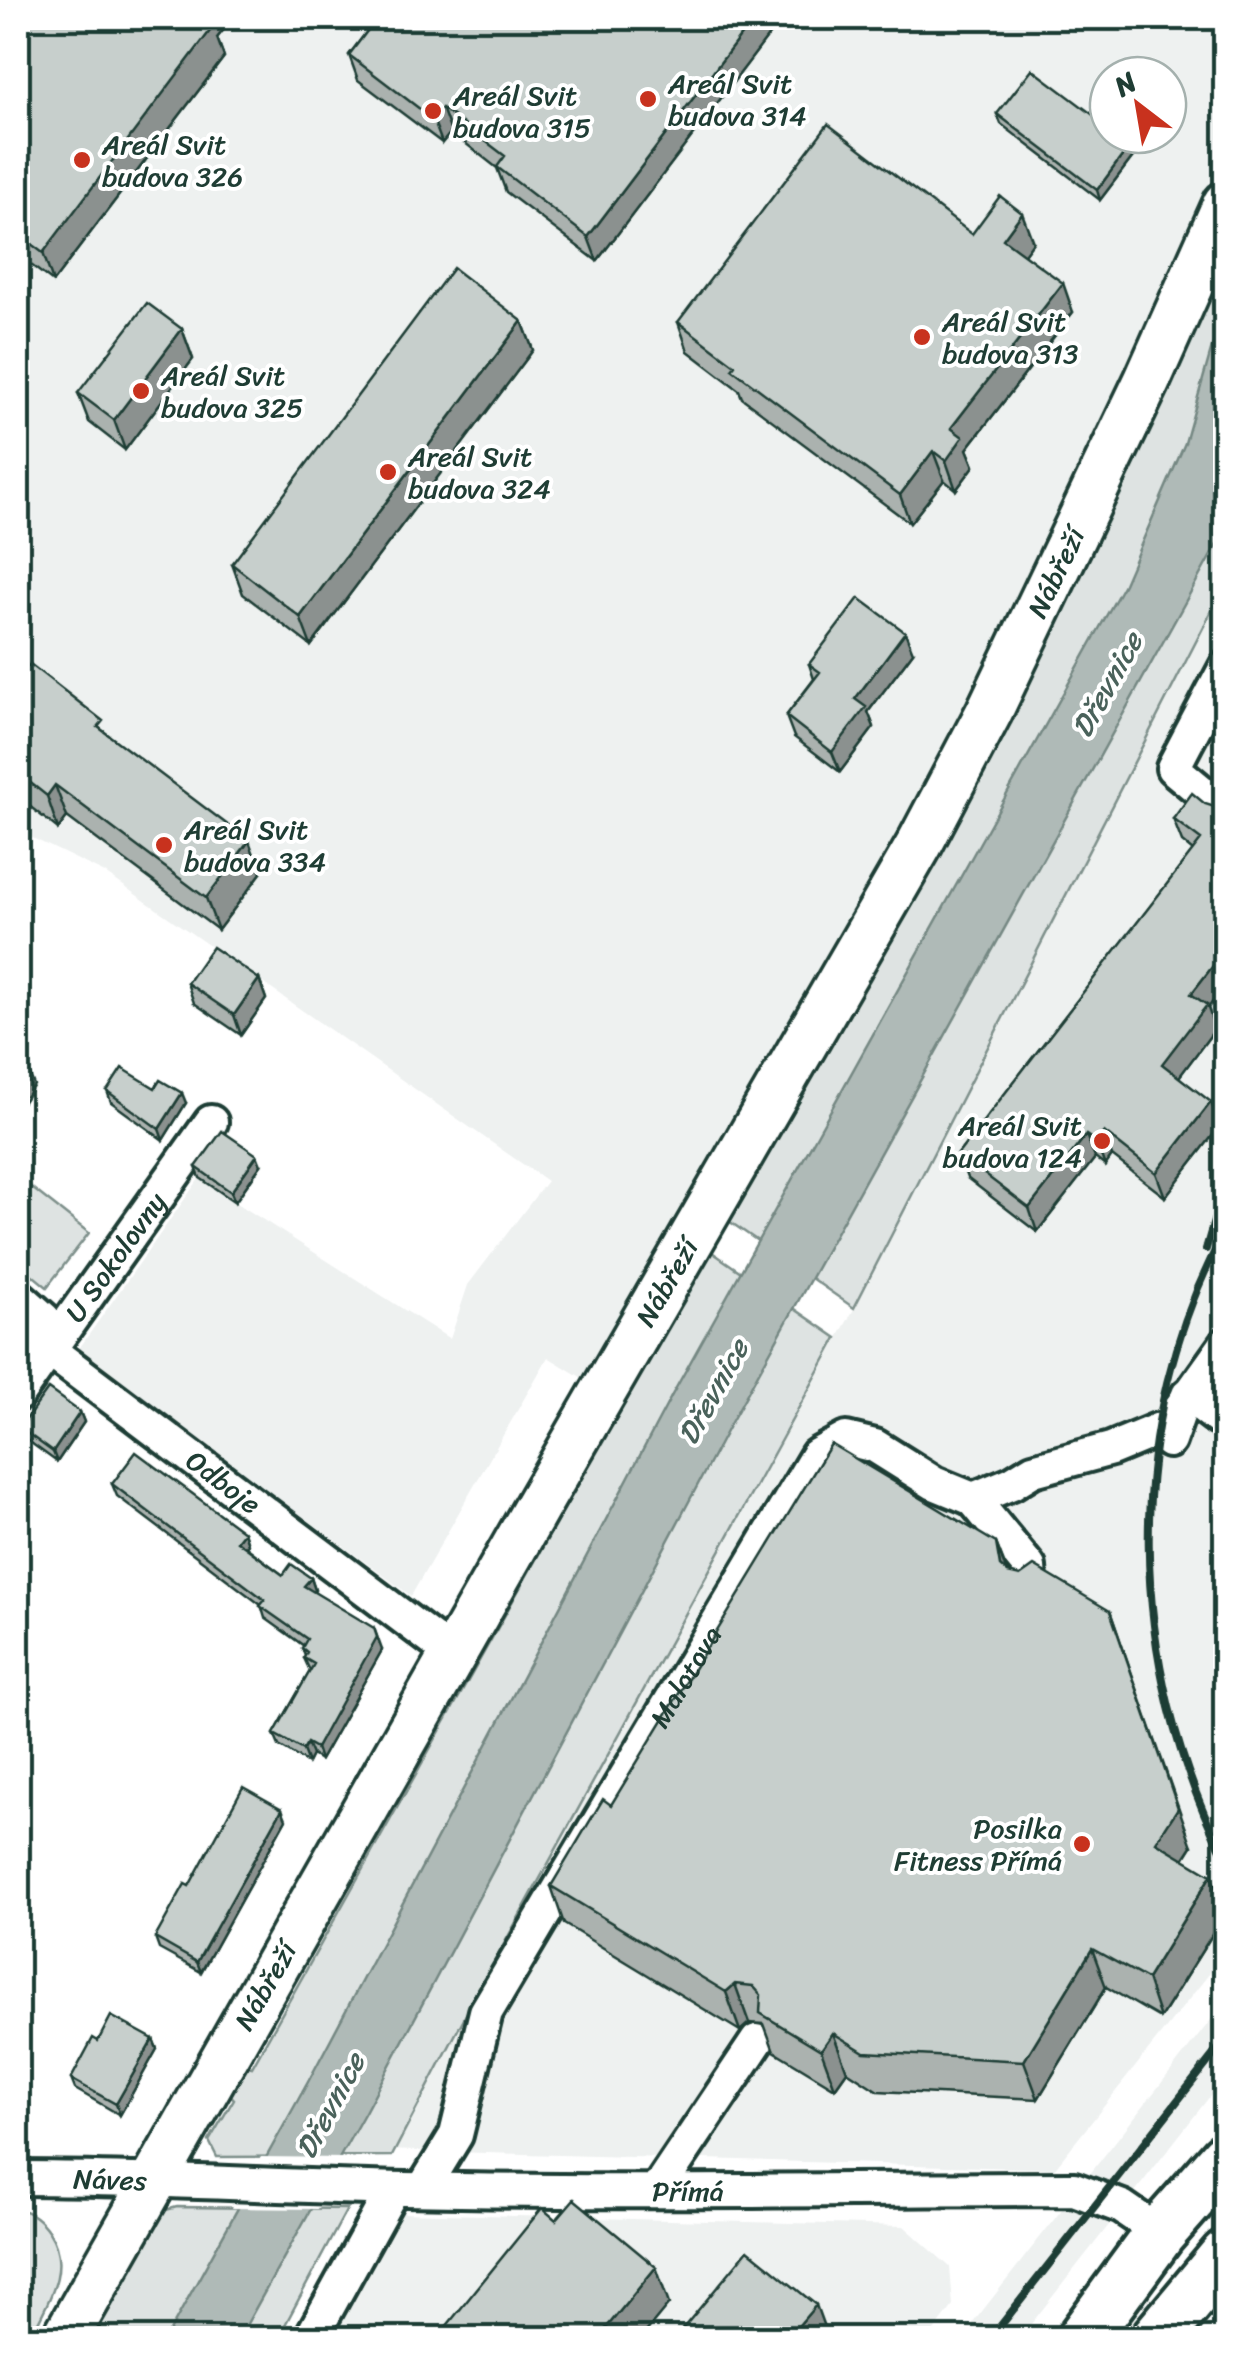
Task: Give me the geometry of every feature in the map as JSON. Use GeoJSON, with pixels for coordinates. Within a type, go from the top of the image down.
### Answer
{"type":"FeatureCollection","features":[{"type":"Feature","properties":{"kind":"main road"},"geometry":{"type":"LineString","coordinates":[[1083,2338],[1160,2233],[1226,2158]]}},
{"type":"Feature","properties":{"kind":"main road"},"geometry":{"type":"LineString","coordinates":[[1156,2338],[1218,2263],[1160,2233]]}},
{"type":"Feature","properties":{"kind":"street","name":"Nábřeží"},"geometry":{"type":"LineString","coordinates":[[65,2338],[928,828],[998,695],[1226,204]]}},
{"type":"Feature","properties":{"kind":"street"},"geometry":{"type":"LineString","coordinates":[[1226,667],[1173,768],[1226,812]]}},
{"type":"Feature","properties":{"kind":"street","name":"U Sokolovny"},"geometry":{"type":"LineString","coordinates":[[18,1394],[211,1122]]}},
{"type":"Feature","properties":{"kind":"street","name":"Odboje"},"geometry":{"type":"LineString","coordinates":[[18,1296],[44,1320],[50,1350],[453,1655]]}},
{"type":"Feature","properties":{"kind":"street"},"geometry":{"type":"LineString","coordinates":[[1030,1594],[1029,1567],[972,1498],[1012,1483],[1033,1470],[1111,1449],[1157,1430],[1169,1441],[1188,1395],[1226,1344]]}},
{"type":"Feature","properties":{"kind":"street"},"geometry":{"type":"LineString","coordinates":[[1188,1395],[1226,1424]]}},
{"type":"Feature","properties":{"kind":"street","name":"Malotova"},"geometry":{"type":"LineString","coordinates":[[311,2338],[393,2189],[456,2135],[486,2012],[817,1455],[846,1439],[875,1446],[934,1483],[972,1498]]}},
{"type":"Feature","properties":{"kind":"street"},"geometry":{"type":"LineString","coordinates":[[658,2189],[756,2041]]}},
{"type":"Feature","properties":{"kind":"street","name":"Náves"},"geometry":{"type":"LineString","coordinates":[[18,2178],[154,2178],[202,2184]]}},
{"type":"Feature","properties":{"kind":"street","name":"Přímá"},"geometry":{"type":"LineString","coordinates":[[202,2184],[393,2189],[1074,2189],[1122,2207],[1160,2233]]}},
{"type":"Feature","properties":{"kind":"shaded area"},"geometry":{"type":"Polygon","coordinates":[[[18,18],[1225,18],[1225,160],[998,661],[589,1382],[548,1357],[411,1596],[78,1350],[199,1179],[450,1339],[468,1285],[547,1181],[105,873],[18,831],[18,18]]]}},
{"type":"Feature","properties":{"kind":"shaded area"},"geometry":{"type":"Polygon","coordinates":[[[1225,246],[1225,585],[854,1308],[726,1219],[1063,606],[1115,501],[1225,246]]]}},
{"type":"Feature","properties":{"kind":"shaded area"},"geometry":{"type":"Polygon","coordinates":[[[1225,585],[1225,1954],[1054,2169],[383,2150],[868,1284],[1225,585]]]}},
{"type":"Feature","properties":{"kind":"shaded area"},"geometry":{"type":"Polygon","coordinates":[[[18,1177],[89,1233],[47,1287],[18,1263],[18,1177]]]}},
{"type":"Feature","properties":{"kind":"shaded area"},"geometry":{"type":"Polygon","coordinates":[[[709,1250],[837,1338],[476,1995],[392,2156],[217,2157],[209,2141],[234,2099],[227,2091],[242,2065],[252,2067],[709,1250]]]}},
{"type":"Feature","properties":{"kind":"shaded area"},"geometry":{"type":"Polygon","coordinates":[[[1225,2002],[1225,2077],[1120,2211],[1020,2338],[961,2338],[1225,2002]]]}},
{"type":"Feature","properties":{"kind":"shaded area"},"geometry":{"type":"Polygon","coordinates":[[[177,2207],[347,2209],[278,2338],[79,2338],[155,2219],[177,2207]]]}},
{"type":"Feature","properties":{"kind":"shaded area"},"geometry":{"type":"Polygon","coordinates":[[[18,2209],[32,2214],[46,2228],[58,2259],[54,2286],[30,2338],[18,2338],[18,2209]]]}},
{"type":"Feature","properties":{"kind":"shaded area"},"geometry":{"type":"Polygon","coordinates":[[[400,2213],[904,2226],[950,2267],[953,2306],[931,2335],[933,2338],[331,2338],[400,2213]]]}},
{"type":"Feature","properties":{"kind":"water","name":"Dřevnice"},"geometry":{"type":"Polygon","coordinates":[[[1225,301],[1225,530],[729,1426],[365,2112],[239,2338],[166,2338],[308,2082],[672,1395],[1124,584],[1185,443],[1225,301]]]}},
{"type":"Feature","properties":{"kind":"pier"},"geometry":{"type":"Polygon","coordinates":[[[261,2157],[345,2158],[317,2209],[232,2208],[261,2157]]]}},
{"type":"Feature","properties":{"kind":"building","name":"Areál Svit budova 326"},"geometry":{"type":"Polygon","coordinates":[[[18,18],[200,18],[213,27],[43,253],[18,234],[18,18]]]}},
{"type":"Feature","properties":{"kind":"building"},"geometry":{"type":"Polygon","coordinates":[[[377,18],[754,18],[588,237],[497,167],[505,156],[442,108],[433,119],[349,55],[377,18]]]}},
{"type":"Feature","properties":{"kind":"building"},"geometry":{"type":"Polygon","coordinates":[[[1032,69],[1088,111],[1088,155],[1123,155],[1097,190],[997,114],[1032,69]]]}},
{"type":"Feature","properties":{"kind":"building","name":"Areál Svit budova 313"},"geometry":{"type":"Polygon","coordinates":[[[828,124],[972,234],[1000,196],[1022,213],[1003,239],[1063,283],[951,428],[963,437],[946,461],[933,451],[900,495],[732,369],[735,365],[678,322],[828,124]]]}},
{"type":"Feature","properties":{"kind":"building","name":"Areál Svit budova 324"},"geometry":{"type":"Polygon","coordinates":[[[453,268],[522,321],[300,617],[232,564],[453,268]]]}},
{"type":"Feature","properties":{"kind":"building"},"geometry":{"type":"Polygon","coordinates":[[[147,303],[182,329],[114,420],[78,393],[147,303]]]}},
{"type":"Feature","properties":{"kind":"building"},"geometry":{"type":"Polygon","coordinates":[[[859,598],[905,632],[855,699],[866,707],[832,752],[786,716],[820,672],[809,664],[859,598]]]}},
{"type":"Feature","properties":{"kind":"building"},"geometry":{"type":"Polygon","coordinates":[[[18,664],[25,670],[30,664],[103,721],[98,727],[249,841],[206,898],[55,785],[47,796],[18,773],[18,664]]]}},
{"type":"Feature","properties":{"kind":"building"},"geometry":{"type":"Polygon","coordinates":[[[1192,793],[1226,813],[1226,949],[1191,994],[1207,1005],[1162,1064],[1211,1102],[1156,1173],[1104,1132],[1096,1142],[1086,1135],[1029,1208],[958,1154],[1201,840],[1173,819],[1192,793]]]}},
{"type":"Feature","properties":{"kind":"building"},"geometry":{"type":"Polygon","coordinates":[[[212,947],[259,979],[234,1015],[187,983],[212,947]]]}},
{"type":"Feature","properties":{"kind":"building"},"geometry":{"type":"Polygon","coordinates":[[[18,1066],[30,1075],[18,1094],[18,1066]]]}},
{"type":"Feature","properties":{"kind":"building"},"geometry":{"type":"Polygon","coordinates":[[[122,1068],[155,1088],[160,1080],[182,1093],[159,1129],[107,1091],[122,1068]]]}},
{"type":"Feature","properties":{"kind":"building"},"geometry":{"type":"Polygon","coordinates":[[[222,1131],[257,1155],[231,1192],[196,1167],[222,1131]]]}},
{"type":"Feature","properties":{"kind":"building"},"geometry":{"type":"Polygon","coordinates":[[[48,1389],[80,1412],[53,1452],[20,1428],[48,1389]]]}},
{"type":"Feature","properties":{"kind":"building"},"geometry":{"type":"Polygon","coordinates":[[[831,1444],[996,1543],[1000,1566],[1008,1573],[1020,1576],[1034,1566],[1110,1611],[1178,1808],[1156,1842],[1211,1875],[1147,1979],[1092,1949],[1024,2061],[864,2052],[833,2033],[821,2050],[760,2013],[761,1995],[753,1986],[735,1984],[726,1992],[551,1886],[603,1799],[611,1805],[831,1444]]]}},
{"type":"Feature","properties":{"kind":"building"},"geometry":{"type":"Polygon","coordinates":[[[136,1452],[244,1532],[237,1541],[283,1575],[291,1564],[311,1578],[304,1586],[374,1628],[377,1637],[316,1748],[307,1743],[303,1750],[274,1734],[314,1664],[304,1658],[307,1652],[302,1648],[307,1639],[260,1606],[265,1600],[112,1484],[136,1452]]]}},
{"type":"Feature","properties":{"kind":"building"},"geometry":{"type":"Polygon","coordinates":[[[243,1787],[282,1809],[197,1962],[155,1938],[185,1884],[189,1886],[243,1787]]]}},
{"type":"Feature","properties":{"kind":"building"},"geometry":{"type":"Polygon","coordinates":[[[111,2016],[153,2039],[116,2104],[71,2079],[93,2038],[98,2041],[111,2016]]]}},
{"type":"Feature","properties":{"kind":"building"},"geometry":{"type":"Polygon","coordinates":[[[574,2199],[656,2267],[598,2338],[437,2338],[542,2208],[556,2220],[574,2199]]]}},
{"type":"Feature","properties":{"kind":"building"},"geometry":{"type":"Polygon","coordinates":[[[748,2250],[816,2305],[788,2338],[675,2338],[748,2250]]]}},
{"type":"Feature","properties":{"kind":"railway"},"geometry":{"type":"LineString","coordinates":[[1206,1249],[1226,1179]]}},
{"type":"Feature","properties":{"kind":"railway"},"geometry":{"type":"LineString","coordinates":[[1226,1230],[1191,1304],[1167,1382],[1153,1463],[1149,1544],[1154,1626],[1169,1707],[1193,1785],[1226,1860]]}},
{"type":"Feature","properties":{"kind":"railway"},"geometry":{"type":"LineString","coordinates":[[991,2338],[1226,2039]]}},
{"type":"Feature","properties":{"kind":"place","name":"Areál Svit budova 314"},"geometry":{"type":"Point","coordinates":[648,99]}},
{"type":"Feature","properties":{"kind":"place","name":"Areál Svit budova 315"},"geometry":{"type":"Point","coordinates":[433,111]}},
{"type":"Feature","properties":{"kind":"place","name":"Areál Svit budova 326"},"geometry":{"type":"Point","coordinates":[82,160]}},
{"type":"Feature","properties":{"kind":"place","name":"Areál Svit budova 313"},"geometry":{"type":"Point","coordinates":[922,337]}},
{"type":"Feature","properties":{"kind":"place","name":"Areál Svit budova 325"},"geometry":{"type":"Point","coordinates":[141,391]}},
{"type":"Feature","properties":{"kind":"place","name":"Areál Svit budova 324"},"geometry":{"type":"Point","coordinates":[388,472]}},
{"type":"Feature","properties":{"kind":"place","name":"Areál Svit budova 334"},"geometry":{"type":"Point","coordinates":[164,845]}},
{"type":"Feature","properties":{"kind":"place","name":"Areál Svit budova 124"},"geometry":{"type":"Point","coordinates":[1102,1141]}},
{"type":"Feature","properties":{"kind":"place","name":"Posilka Fitness Přímá"},"geometry":{"type":"Point","coordinates":[1082,1844]}}]}
